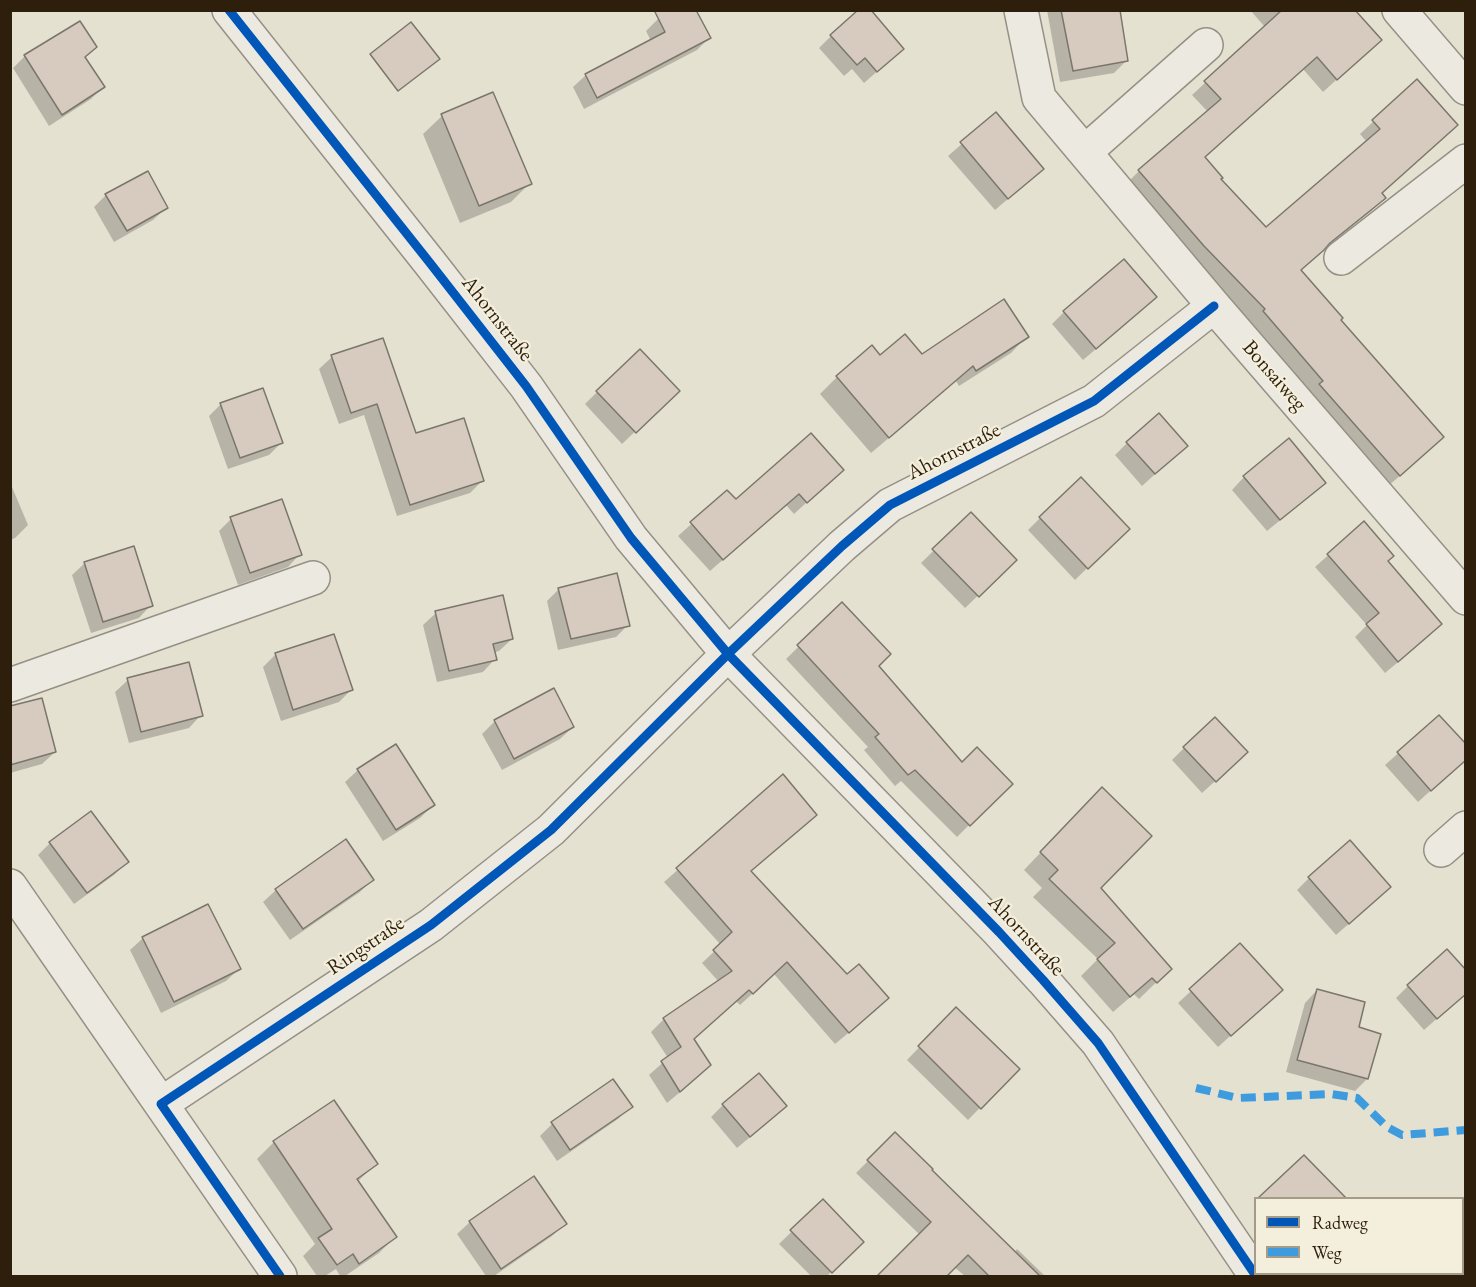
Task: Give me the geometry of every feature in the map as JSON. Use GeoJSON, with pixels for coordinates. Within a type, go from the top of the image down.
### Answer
{"type":"FeatureCollection","features":[{"type":"Feature","properties":{"kind":"street","name":"Ahornstraße"},"geometry":{"type":"LineString","coordinates":[[229,10],[526,386],[631,538],[729,654],[999,932],[1098,1043],[1254,1273]]}},
{"type":"Feature","properties":{"kind":"street","name":"Bonsaiweg"},"geometry":{"type":"LineString","coordinates":[[1021,10],[1039,98],[1214,306],[1466,598]]}},
{"type":"Feature","properties":{"kind":"street"},"geometry":{"type":"LineString","coordinates":[[1399,10],[1466,87]]}},
{"type":"Feature","properties":{"kind":"street"},"geometry":{"type":"LineString","coordinates":[[1084,152],[1206,45]]}},
{"type":"Feature","properties":{"kind":"street"},"geometry":{"type":"LineString","coordinates":[[1341,258],[1466,161]]}},
{"type":"Feature","properties":{"kind":"street","name":"Ahornstraße"},"geometry":{"type":"LineString","coordinates":[[729,654],[842,546],[890,505],[1094,401],[1214,306]]}},
{"type":"Feature","properties":{"kind":"street"},"geometry":{"type":"LineString","coordinates":[[10,685],[313,578]]}},
{"type":"Feature","properties":{"kind":"street","name":"Ringstraße"},"geometry":{"type":"LineString","coordinates":[[161,1104],[422,931],[551,830],[729,654]]}},
{"type":"Feature","properties":{"kind":"street"},"geometry":{"type":"LineString","coordinates":[[1441,850],[1466,828]]}},
{"type":"Feature","properties":{"kind":"street"},"geometry":{"type":"LineString","coordinates":[[10,886],[280,1276]]}},
{"type":"Feature","properties":{"kind":"building"},"geometry":{"type":"Polygon","coordinates":[[[654,10],[696,10],[711,38],[597,98],[585,74],[665,32],[654,10]]]}},
{"type":"Feature","properties":{"kind":"building"},"geometry":{"type":"Polygon","coordinates":[[[858,10],[871,10],[904,49],[877,72],[865,58],[857,65],[830,35],[858,10]]]}},
{"type":"Feature","properties":{"kind":"building"},"geometry":{"type":"Polygon","coordinates":[[[1061,10],[1120,10],[1128,61],[1073,71],[1061,10]]]}},
{"type":"Feature","properties":{"kind":"building"},"geometry":{"type":"Polygon","coordinates":[[[1282,10],[1355,10],[1382,40],[1337,80],[1317,57],[1205,157],[1223,178],[1221,179],[1266,227],[1380,129],[1372,120],[1417,79],[1458,125],[1382,193],[1386,198],[1330,243],[1301,270],[1343,318],[1341,320],[1444,437],[1400,476],[1319,384],[1323,381],[1263,311],[1265,309],[1204,246],[1138,170],[1221,99],[1204,81],[1282,10]]]}},
{"type":"Feature","properties":{"kind":"building"},"geometry":{"type":"Polygon","coordinates":[[[80,21],[97,47],[85,57],[105,87],[62,115],[24,55],[80,21]]]}},
{"type":"Feature","properties":{"kind":"building"},"geometry":{"type":"Polygon","coordinates":[[[411,22],[440,59],[398,91],[370,54],[411,22]]]}},
{"type":"Feature","properties":{"kind":"building"},"geometry":{"type":"Polygon","coordinates":[[[493,92],[532,184],[479,206],[441,114],[493,92]]]}},
{"type":"Feature","properties":{"kind":"building"},"geometry":{"type":"Polygon","coordinates":[[[996,112],[1044,169],[1008,199],[960,142],[996,112]]]}},
{"type":"Feature","properties":{"kind":"building"},"geometry":{"type":"Polygon","coordinates":[[[148,171],[168,208],[127,231],[105,194],[148,171]]]}},
{"type":"Feature","properties":{"kind":"building"},"geometry":{"type":"Polygon","coordinates":[[[1124,259],[1157,297],[1096,349],[1063,311],[1124,259]]]}},
{"type":"Feature","properties":{"kind":"building"},"geometry":{"type":"Polygon","coordinates":[[[1004,299],[1029,337],[976,371],[973,366],[889,438],[836,376],[872,345],[880,355],[905,334],[922,354],[1004,299]]]}},
{"type":"Feature","properties":{"kind":"building"},"geometry":{"type":"Polygon","coordinates":[[[383,338],[416,433],[464,418],[484,481],[410,505],[377,404],[351,413],[331,355],[383,338]]]}},
{"type":"Feature","properties":{"kind":"building"},"geometry":{"type":"Polygon","coordinates":[[[640,349],[680,391],[636,433],[596,391],[640,349]]]}},
{"type":"Feature","properties":{"kind":"building"},"geometry":{"type":"Polygon","coordinates":[[[263,388],[283,443],[240,458],[220,403],[263,388]]]}},
{"type":"Feature","properties":{"kind":"building"},"geometry":{"type":"Polygon","coordinates":[[[1159,413],[1188,446],[1155,474],[1126,442],[1159,413]]]}},
{"type":"Feature","properties":{"kind":"building"},"geometry":{"type":"Polygon","coordinates":[[[811,433],[844,470],[807,503],[799,494],[723,560],[690,522],[727,490],[736,499],[811,433]]]}},
{"type":"Feature","properties":{"kind":"building"},"geometry":{"type":"Polygon","coordinates":[[[1289,438],[1326,483],[1280,520],[1243,476],[1289,438]]]}},
{"type":"Feature","properties":{"kind":"building"},"geometry":{"type":"Polygon","coordinates":[[[1081,477],[1130,529],[1088,569],[1039,517],[1081,477]]]}},
{"type":"Feature","properties":{"kind":"building"},"geometry":{"type":"Polygon","coordinates":[[[282,499],[302,555],[250,573],[230,517],[282,499]]]}},
{"type":"Feature","properties":{"kind":"building"},"geometry":{"type":"Polygon","coordinates":[[[971,512],[1017,560],[979,597],[932,549],[971,512]]]}},
{"type":"Feature","properties":{"kind":"building"},"geometry":{"type":"Polygon","coordinates":[[[1364,521],[1394,556],[1388,561],[1442,624],[1398,662],[1366,624],[1379,613],[1327,554],[1364,521]]]}},
{"type":"Feature","properties":{"kind":"building"},"geometry":{"type":"Polygon","coordinates":[[[134,546],[153,606],[103,622],[84,562],[134,546]]]}},
{"type":"Feature","properties":{"kind":"building"},"geometry":{"type":"Polygon","coordinates":[[[617,573],[630,626],[571,639],[558,588],[617,573]]]}},
{"type":"Feature","properties":{"kind":"building"},"geometry":{"type":"Polygon","coordinates":[[[503,595],[513,639],[493,644],[497,660],[449,671],[435,611],[503,595]]]}},
{"type":"Feature","properties":{"kind":"building"},"geometry":{"type":"Polygon","coordinates":[[[842,602],[891,654],[879,666],[962,762],[977,747],[1013,784],[970,826],[915,770],[908,775],[875,737],[879,734],[797,645],[842,602]]]}},
{"type":"Feature","properties":{"kind":"building"},"geometry":{"type":"Polygon","coordinates":[[[334,634],[353,690],[293,710],[275,653],[334,634]]]}},
{"type":"Feature","properties":{"kind":"building"},"geometry":{"type":"Polygon","coordinates":[[[189,662],[203,716],[141,732],[127,678],[189,662]]]}},
{"type":"Feature","properties":{"kind":"building"},"geometry":{"type":"Polygon","coordinates":[[[554,688],[574,727],[514,759],[494,720],[554,688]]]}},
{"type":"Feature","properties":{"kind":"building"},"geometry":{"type":"Polygon","coordinates":[[[42,698],[56,752],[10,765],[10,706],[42,698]]]}},
{"type":"Feature","properties":{"kind":"building"},"geometry":{"type":"Polygon","coordinates":[[[1439,715],[1466,744],[1466,760],[1431,791],[1397,752],[1439,715]]]}},
{"type":"Feature","properties":{"kind":"building"},"geometry":{"type":"Polygon","coordinates":[[[1215,717],[1248,752],[1216,782],[1183,747],[1215,717]]]}},
{"type":"Feature","properties":{"kind":"building"},"geometry":{"type":"Polygon","coordinates":[[[396,744],[435,805],[396,830],[357,769],[396,744]]]}},
{"type":"Feature","properties":{"kind":"building"},"geometry":{"type":"Polygon","coordinates":[[[783,774],[817,815],[751,871],[847,974],[859,964],[889,998],[849,1033],[787,962],[753,994],[749,990],[694,1039],[711,1065],[680,1092],[661,1061],[681,1047],[663,1018],[732,971],[713,950],[732,932],[676,868],[783,774]]]}},
{"type":"Feature","properties":{"kind":"building"},"geometry":{"type":"Polygon","coordinates":[[[1102,787],[1152,836],[1101,888],[1172,969],[1157,983],[1152,978],[1130,997],[1097,959],[1115,943],[1049,879],[1058,870],[1040,852],[1102,787]]]}},
{"type":"Feature","properties":{"kind":"building"},"geometry":{"type":"Polygon","coordinates":[[[91,811],[129,862],[87,893],[49,842],[91,811]]]}},
{"type":"Feature","properties":{"kind":"building"},"geometry":{"type":"Polygon","coordinates":[[[346,839],[374,880],[303,929],[275,889],[346,839]]]}},
{"type":"Feature","properties":{"kind":"building"},"geometry":{"type":"Polygon","coordinates":[[[1350,840],[1391,887],[1349,924],[1308,877],[1350,840]]]}},
{"type":"Feature","properties":{"kind":"building"},"geometry":{"type":"Polygon","coordinates":[[[208,904],[241,969],[174,1002],[142,937],[208,904]]]}},
{"type":"Feature","properties":{"kind":"building"},"geometry":{"type":"Polygon","coordinates":[[[1240,943],[1283,990],[1231,1036],[1189,989],[1240,943]]]}},
{"type":"Feature","properties":{"kind":"building"},"geometry":{"type":"Polygon","coordinates":[[[1447,949],[1466,970],[1466,994],[1437,1019],[1407,985],[1447,949]]]}},
{"type":"Feature","properties":{"kind":"building"},"geometry":{"type":"Polygon","coordinates":[[[1317,989],[1365,1002],[1359,1027],[1381,1034],[1368,1079],[1297,1060],[1317,989]]]}},
{"type":"Feature","properties":{"kind":"building"},"geometry":{"type":"Polygon","coordinates":[[[956,1007],[1020,1069],[981,1109],[918,1046],[956,1007]]]}},
{"type":"Feature","properties":{"kind":"building"},"geometry":{"type":"Polygon","coordinates":[[[759,1073],[787,1106],[750,1137],[722,1104],[759,1073]]]}},
{"type":"Feature","properties":{"kind":"building"},"geometry":{"type":"Polygon","coordinates":[[[613,1079],[633,1107],[570,1150],[551,1122],[613,1079]]]}},
{"type":"Feature","properties":{"kind":"building"},"geometry":{"type":"Polygon","coordinates":[[[334,1100],[378,1164],[357,1179],[397,1237],[359,1264],[353,1254],[337,1265],[318,1238],[332,1229],[273,1141],[334,1100]]]}},
{"type":"Feature","properties":{"kind":"building"},"geometry":{"type":"Polygon","coordinates":[[[895,1132],[1040,1276],[989,1276],[968,1255],[947,1276],[877,1276],[931,1222],[867,1160],[895,1132]]]}},
{"type":"Feature","properties":{"kind":"building"},"geometry":{"type":"Polygon","coordinates":[[[1304,1155],[1345,1197],[1259,1197],[1304,1155]]]}},
{"type":"Feature","properties":{"kind":"building"},"geometry":{"type":"Polygon","coordinates":[[[534,1176],[567,1224],[501,1269],[469,1221],[534,1176]]]}},
{"type":"Feature","properties":{"kind":"building"},"geometry":{"type":"Polygon","coordinates":[[[823,1199],[864,1242],[832,1273],[790,1230],[823,1199]]]}},
{"type":"Feature","properties":{"kind":"marked path"},"geometry":{"type":"LineString","coordinates":[[1196,1088],[1238,1098],[1331,1094],[1357,1098],[1387,1127],[1402,1135],[1466,1130]]}},
{"type":"Feature","properties":{"kind":"cycle path"},"geometry":{"type":"LineString","coordinates":[[229,10],[526,386],[631,538],[728,654],[999,932],[1098,1043],[1254,1273]]}},
{"type":"Feature","properties":{"kind":"cycle path"},"geometry":{"type":"LineString","coordinates":[[280,1276],[161,1104],[431,925],[551,830],[728,654],[842,546],[890,505],[1094,401],[1214,306]]}}]}
